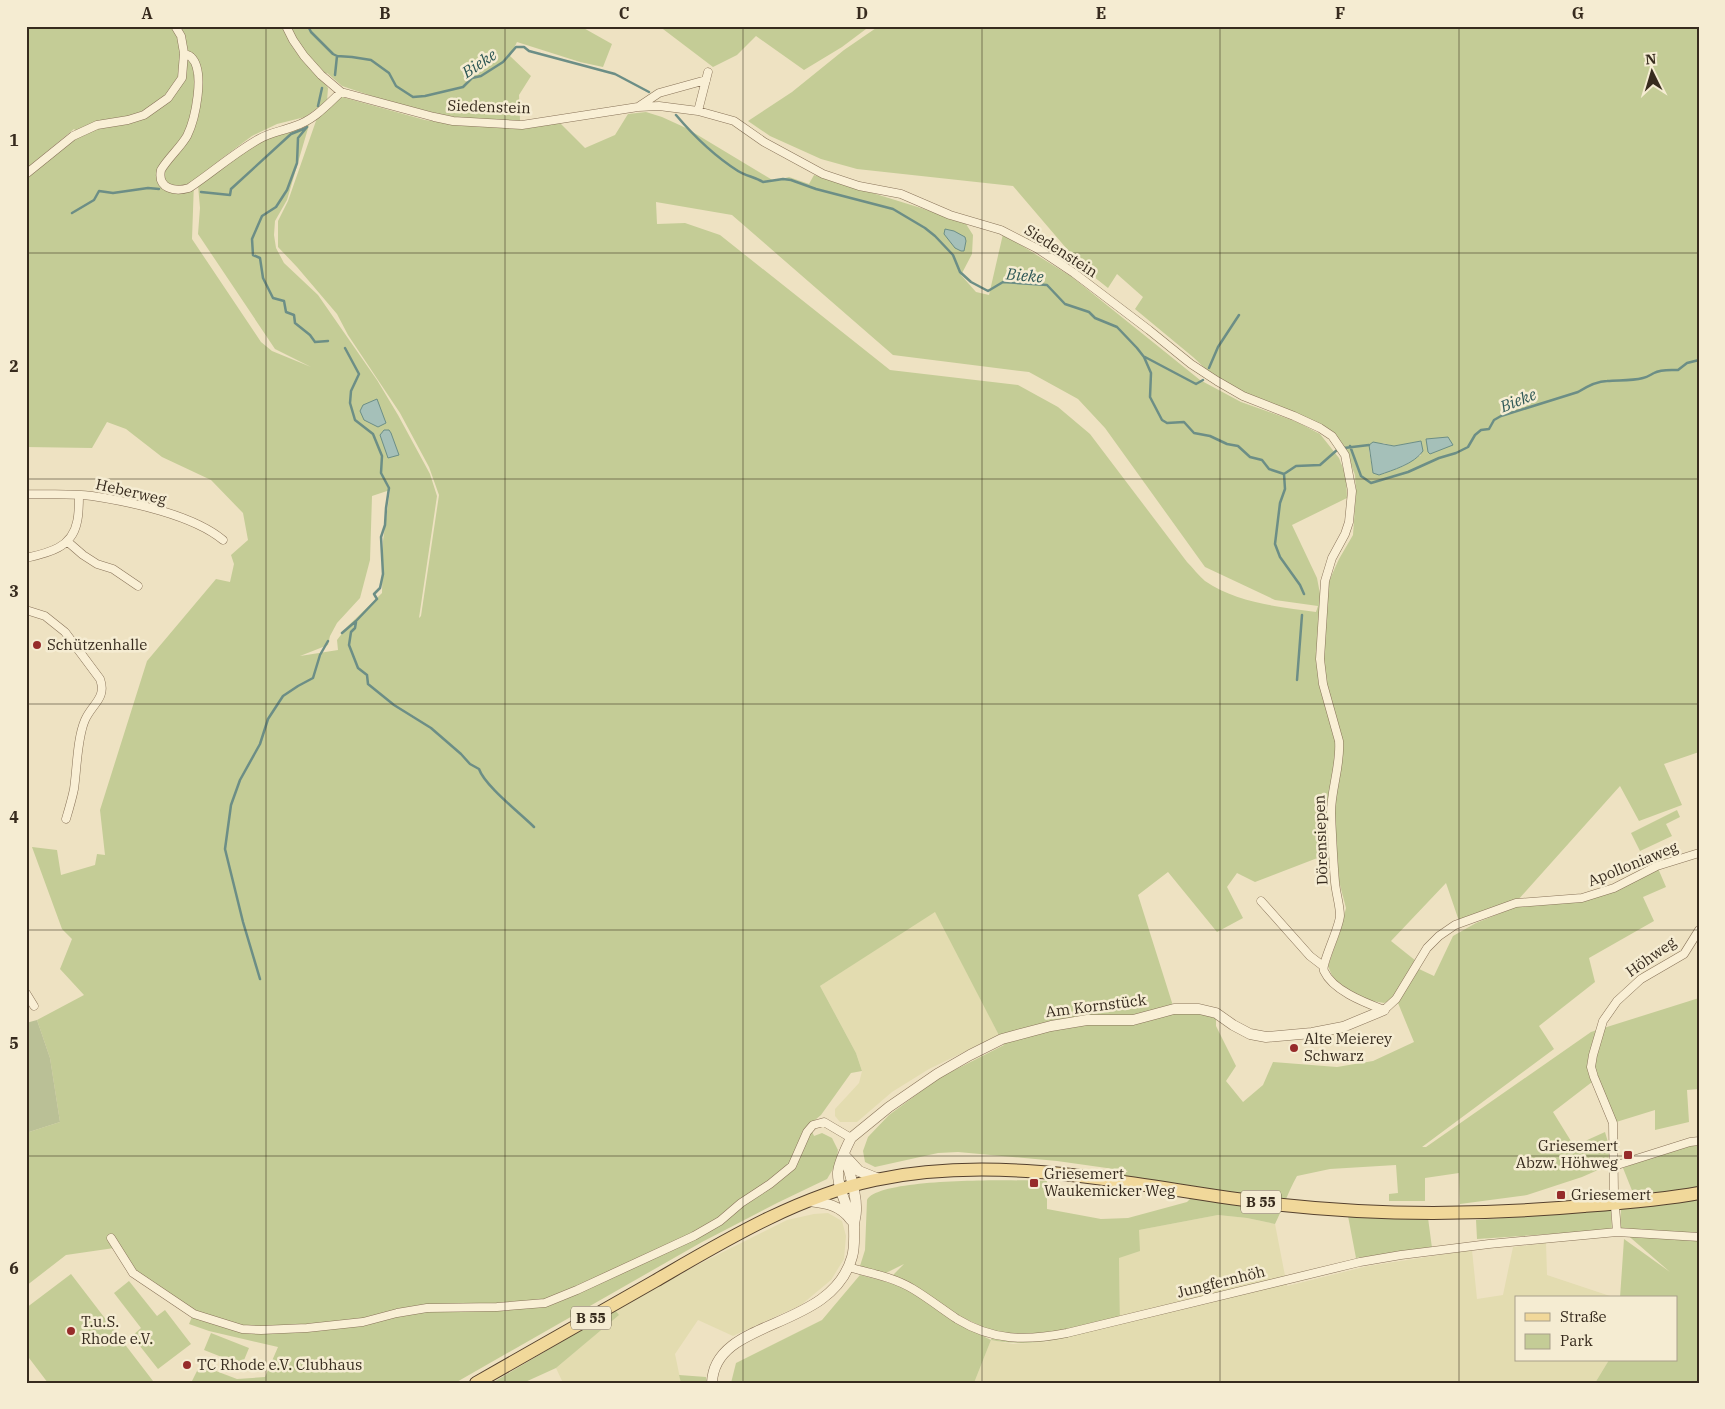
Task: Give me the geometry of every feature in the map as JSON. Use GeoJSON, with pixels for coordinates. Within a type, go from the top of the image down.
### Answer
{"type":"FeatureCollection","features":[{"type":"Feature","properties":{"kind":"main road","name":"B 55"},"geometry":{"type":"LineString","coordinates":[[476,1383],[705,1252],[772,1217],[847,1187],[879,1179],[964,1169],[1031,1171],[1284,1205],[1392,1213],[1438,1214],[1533,1210],[1699,1193]]}},
{"type":"Feature","properties":{"kind":"street"},"geometry":{"type":"LineString","coordinates":[[26,174],[73,136],[97,125],[128,120],[144,115],[168,98],[182,78],[184,54],[181,36],[176,26]]}},
{"type":"Feature","properties":{"kind":"street"},"geometry":{"type":"LineString","coordinates":[[184,54],[191,57],[196,65],[198,96],[196,110],[187,135],[161,170],[160,175],[162,183],[170,189],[180,190],[189,188],[234,154],[261,137],[280,129],[296,126],[315,117],[341,92],[320,75],[304,56],[286,26]]}},
{"type":"Feature","properties":{"kind":"street"},"geometry":{"type":"LineString","coordinates":[[638,106],[658,93],[707,76],[698,111]]}},
{"type":"Feature","properties":{"kind":"street","name":"Siedenstein"},"geometry":{"type":"LineString","coordinates":[[341,92],[453,121],[522,125],[638,106],[698,111],[734,121],[764,142],[823,174],[859,186],[901,194],[950,214],[1009,234],[1038,249],[1074,273],[1191,364],[1216,381],[1243,396],[1320,428],[1332,436]]}},
{"type":"Feature","properties":{"kind":"street","name":"Dörensiepen"},"geometry":{"type":"LineString","coordinates":[[1323,966],[1339,923],[1340,915],[1335,883],[1332,796],[1340,750],[1323,684],[1320,659],[1324,588],[1332,558],[1345,534],[1351,508],[1352,491],[1345,456],[1332,436]]}},
{"type":"Feature","properties":{"kind":"street","name":"Heberweg"},"geometry":{"type":"LineString","coordinates":[[26,494],[92,496],[151,509],[200,525],[214,532],[222,540]]}},
{"type":"Feature","properties":{"kind":"street"},"geometry":{"type":"LineString","coordinates":[[26,558],[51,552],[68,542],[77,524],[79,495]]}},
{"type":"Feature","properties":{"kind":"street"},"geometry":{"type":"LineString","coordinates":[[68,542],[97,564],[113,569],[138,586]]}},
{"type":"Feature","properties":{"kind":"street"},"geometry":{"type":"LineString","coordinates":[[26,610],[45,616],[65,632],[100,679],[103,687],[100,697],[85,720],[79,748],[74,790],[66,819]]}},
{"type":"Feature","properties":{"kind":"street","name":"Apolloniaweg"},"geometry":{"type":"LineString","coordinates":[[1384,1010],[1396,999],[1427,948],[1439,936],[1455,925],[1516,903],[1582,898],[1614,888],[1657,866],[1699,854]]}},
{"type":"Feature","properties":{"kind":"street"},"geometry":{"type":"LineString","coordinates":[[1262,901],[1310,956],[1323,966],[1325,973],[1331,980],[1363,1002],[1384,1010]]}},
{"type":"Feature","properties":{"kind":"street","name":"Höhweg"},"geometry":{"type":"LineString","coordinates":[[1617,1232],[1613,1123],[1591,1067],[1600,1029],[1603,1021],[1629,989],[1641,979],[1684,954],[1699,930]]}},
{"type":"Feature","properties":{"kind":"street"},"geometry":{"type":"LineString","coordinates":[[26,993],[34,1006]]}},
{"type":"Feature","properties":{"kind":"street","name":"Am Kornstück"},"geometry":{"type":"LineString","coordinates":[[851,1138],[889,1107],[937,1074],[970,1055],[1002,1039],[1050,1026],[1087,1020],[1133,1020],[1174,1009],[1200,1009],[1216,1013],[1250,1034],[1266,1037],[1312,1033],[1343,1027],[1384,1010]]}},
{"type":"Feature","properties":{"kind":"street"},"geometry":{"type":"LineString","coordinates":[[111,1238],[133,1272],[141,1278],[194,1314],[242,1328],[261,1330],[337,1325],[363,1322],[397,1313],[427,1308],[524,1306],[545,1303],[694,1236],[720,1221],[792,1166],[807,1132],[813,1125],[824,1122],[851,1138],[838,1172],[847,1187],[854,1225],[854,1246],[848,1267],[835,1287],[820,1302],[744,1338],[728,1348],[714,1368],[712,1383]]}},
{"type":"Feature","properties":{"kind":"street"},"geometry":{"type":"LineString","coordinates":[[1614,1166],[1690,1142],[1699,1142]]}},
{"type":"Feature","properties":{"kind":"street"},"geometry":{"type":"LineString","coordinates":[[845,1155],[859,1171],[879,1179]]}},
{"type":"Feature","properties":{"kind":"street"},"geometry":{"type":"LineString","coordinates":[[809,1201],[837,1207],[845,1212],[854,1225]]}},
{"type":"Feature","properties":{"kind":"street","name":"Jungfernhöh"},"geometry":{"type":"LineString","coordinates":[[848,1267],[886,1277],[906,1285],[958,1319],[978,1329],[1011,1339],[1028,1339],[1067,1333],[1360,1262],[1400,1255],[1536,1239],[1617,1232],[1699,1238]]}},
{"type":"Feature","properties":{"kind":"shaded area"},"geometry":{"type":"Polygon","coordinates":[[[935,911],[999,1035],[929,1069],[892,1092],[857,1122],[840,1122],[835,1116],[835,1109],[859,1083],[862,1071],[856,1053],[820,986],[935,911]]]}},
{"type":"Feature","properties":{"kind":"shaded area"},"geometry":{"type":"Polygon","coordinates":[[[828,1213],[842,1221],[846,1236],[844,1259],[831,1280],[801,1305],[733,1336],[698,1320],[675,1354],[681,1383],[563,1383],[556,1368],[618,1315],[615,1310],[697,1265],[787,1220],[828,1213]]]}},
{"type":"Feature","properties":{"kind":"shaded area"},"geometry":{"type":"Polygon","coordinates":[[[1218,1215],[1247,1218],[1275,1224],[1287,1286],[1368,1266],[1472,1250],[1477,1299],[1503,1295],[1513,1247],[1546,1243],[1547,1275],[1610,1296],[1515,1296],[1515,1362],[1608,1362],[1595,1383],[974,1383],[991,1340],[1013,1344],[1046,1342],[1120,1324],[1119,1257],[1139,1230],[1218,1215]]]}},
{"type":"Feature","properties":{"kind":"green space"},"geometry":{"type":"Polygon","coordinates":[[[26,26],[580,26],[612,44],[603,67],[580,62],[517,42],[510,56],[531,76],[519,95],[520,121],[522,123],[455,118],[387,101],[342,86],[327,73],[321,79],[328,88],[327,101],[305,117],[277,124],[252,136],[194,182],[192,239],[261,342],[272,351],[311,367],[275,349],[198,234],[200,208],[198,185],[232,159],[258,143],[309,125],[287,200],[275,221],[274,235],[276,248],[284,263],[318,295],[377,380],[430,474],[437,496],[419,618],[421,616],[439,495],[429,467],[400,413],[348,335],[337,314],[278,247],[278,221],[288,201],[317,118],[342,97],[425,120],[454,124],[523,129],[560,123],[585,148],[615,135],[628,114],[646,112],[686,128],[774,181],[789,177],[809,184],[814,175],[966,224],[973,235],[972,254],[961,275],[976,292],[989,295],[1003,234],[1072,277],[1200,380],[1241,402],[1297,422],[1320,434],[1339,458],[1346,476],[1347,498],[1292,525],[1317,578],[1321,599],[1339,559],[1353,535],[1356,493],[1355,475],[1347,454],[1336,438],[1244,396],[1209,372],[1135,309],[1143,297],[1117,274],[1108,288],[1084,269],[1013,186],[857,169],[821,159],[770,136],[748,121],[792,92],[844,50],[879,26],[1699,26],[1699,752],[1664,764],[1682,805],[1639,821],[1620,786],[1517,901],[1459,921],[1446,883],[1391,941],[1416,961],[1394,998],[1384,1003],[1361,999],[1333,978],[1328,966],[1346,908],[1334,862],[1320,857],[1255,882],[1237,873],[1227,887],[1243,918],[1217,932],[1168,872],[1138,895],[1174,1009],[1216,1013],[1216,1026],[1236,1066],[1226,1081],[1243,1102],[1263,1085],[1273,1062],[1337,1067],[1373,1061],[1414,1042],[1398,1003],[1419,969],[1434,976],[1453,936],[1476,923],[1516,907],[1580,902],[1657,866],[1666,887],[1643,897],[1654,921],[1589,958],[1595,982],[1539,1026],[1554,1049],[1422,1147],[1426,1147],[1591,1032],[1699,998],[1699,1089],[1687,1090],[1689,1122],[1655,1130],[1655,1110],[1613,1123],[1592,1082],[1553,1112],[1574,1146],[1605,1132],[1610,1149],[1607,1166],[1582,1177],[1527,1195],[1460,1204],[1459,1173],[1425,1178],[1425,1201],[1389,1201],[1389,1194],[1398,1193],[1396,1165],[1330,1169],[1297,1176],[1275,1224],[1247,1218],[1218,1215],[1139,1230],[1140,1251],[1119,1258],[1120,1324],[1041,1342],[1025,1343],[991,1340],[994,1332],[957,1315],[913,1285],[893,1275],[904,1264],[884,1274],[860,1266],[865,1250],[867,1200],[877,1193],[896,1187],[922,1184],[1009,1180],[1047,1181],[1047,1209],[1101,1219],[1128,1218],[1187,1202],[1195,1194],[1111,1181],[1128,1171],[1057,1161],[958,1152],[938,1153],[875,1167],[865,1162],[863,1151],[868,1137],[889,1115],[939,1078],[1004,1045],[935,912],[820,986],[856,1053],[862,1071],[851,1073],[821,1115],[809,1125],[814,1136],[822,1133],[832,1138],[838,1150],[836,1164],[827,1179],[702,1242],[455,1383],[191,1383],[200,1365],[237,1379],[265,1377],[278,1347],[209,1331],[189,1324],[195,1310],[135,1270],[121,1247],[66,1255],[26,1286],[26,1133],[60,1122],[50,1058],[37,1020],[84,995],[60,969],[72,939],[62,929],[32,847],[57,850],[61,875],[95,865],[97,854],[105,855],[100,810],[147,661],[216,579],[230,582],[234,564],[231,555],[248,540],[243,513],[211,480],[162,457],[126,429],[107,422],[92,448],[26,447],[26,179],[64,147],[82,135],[74,129],[26,169],[26,26]],[[656,202],[657,224],[685,223],[720,235],[890,370],[1018,385],[1058,407],[1090,434],[1187,562],[1205,581],[1231,594],[1259,603],[1316,612],[1318,606],[1275,600],[1205,567],[1105,428],[1078,399],[1029,372],[893,355],[732,215],[656,202]],[[1421,441],[1394,446],[1383,443],[1369,450],[1373,473],[1379,475],[1404,466],[1421,455],[1421,441]],[[390,490],[372,496],[370,560],[360,598],[337,623],[330,636],[328,645],[300,656],[338,650],[337,640],[347,627],[382,593],[383,541],[390,490]]]}},
{"type":"Feature","properties":{"kind":"green space"},"geometry":{"type":"Polygon","coordinates":[[[659,26],[870,26],[842,47],[804,70],[756,36],[737,55],[713,67],[659,26]]]}},
{"type":"Feature","properties":{"kind":"green space"},"geometry":{"type":"Polygon","coordinates":[[[1677,810],[1680,817],[1666,824],[1672,836],[1640,851],[1631,833],[1677,810]]]}},
{"type":"Feature","properties":{"kind":"green space"},"geometry":{"type":"Polygon","coordinates":[[[37,1020],[50,1058],[60,1122],[26,1133],[26,1023],[37,1020]]]}},
{"type":"Feature","properties":{"kind":"green space"},"geometry":{"type":"Polygon","coordinates":[[[1699,1141],[1699,1191],[1633,1193],[1623,1168],[1690,1142],[1699,1141]]]}},
{"type":"Feature","properties":{"kind":"green space"},"geometry":{"type":"Polygon","coordinates":[[[1699,1200],[1699,1234],[1620,1230],[1621,1209],[1699,1200]]]}},
{"type":"Feature","properties":{"kind":"green space"},"geometry":{"type":"Polygon","coordinates":[[[1611,1210],[1612,1230],[1477,1239],[1476,1220],[1611,1210]]]}},
{"type":"Feature","properties":{"kind":"green space"},"geometry":{"type":"Polygon","coordinates":[[[1348,1216],[1428,1218],[1432,1248],[1356,1258],[1348,1216]]]}},
{"type":"Feature","properties":{"kind":"green space"},"geometry":{"type":"Polygon","coordinates":[[[1624,1232],[1699,1238],[1699,1383],[1595,1383],[1608,1362],[1678,1362],[1678,1296],[1620,1296],[1624,1239],[1670,1272],[1624,1232]]]}},
{"type":"Feature","properties":{"kind":"green space","name":"T.u.S. Rhode e.V."},"geometry":{"type":"Polygon","coordinates":[[[71,1274],[153,1381],[150,1383],[48,1383],[26,1354],[26,1308],[71,1274]]]}},
{"type":"Feature","properties":{"kind":"green space"},"geometry":{"type":"Polygon","coordinates":[[[860,1275],[906,1288],[955,1322],[991,1340],[974,1383],[731,1383],[736,1363],[822,1320],[860,1275]]]}},
{"type":"Feature","properties":{"kind":"green space"},"geometry":{"type":"Polygon","coordinates":[[[129,1281],[157,1316],[165,1310],[191,1344],[158,1369],[132,1336],[141,1328],[114,1293],[129,1281]]]}},
{"type":"Feature","properties":{"kind":"green space"},"geometry":{"type":"Polygon","coordinates":[[[615,1310],[619,1315],[556,1368],[523,1383],[492,1383],[615,1310]]]}},
{"type":"Feature","properties":{"kind":"green space"},"geometry":{"type":"Polygon","coordinates":[[[211,1333],[249,1348],[242,1365],[204,1350],[211,1333]]]}},
{"type":"Feature","properties":{"kind":"green space"},"geometry":{"type":"Polygon","coordinates":[[[679,1375],[706,1377],[707,1383],[681,1383],[679,1375]]]}},
{"type":"Feature","properties":{"kind":"water"},"geometry":{"type":"Polygon","coordinates":[[[945,229],[965,237],[964,251],[955,248],[944,234],[945,229]]]}},
{"type":"Feature","properties":{"kind":"water"},"geometry":{"type":"Polygon","coordinates":[[[377,399],[386,423],[378,427],[364,420],[360,411],[363,405],[377,399]]]}},
{"type":"Feature","properties":{"kind":"water"},"geometry":{"type":"Polygon","coordinates":[[[384,430],[389,430],[391,433],[399,455],[388,458],[380,435],[384,430]]]}},
{"type":"Feature","properties":{"kind":"water"},"geometry":{"type":"Polygon","coordinates":[[[1448,437],[1453,445],[1430,454],[1428,452],[1426,439],[1448,437]]]}},
{"type":"Feature","properties":{"kind":"water"},"geometry":{"type":"Polygon","coordinates":[[[1421,441],[1423,451],[1414,460],[1379,475],[1373,473],[1369,445],[1373,442],[1394,446],[1421,441]]]}},
{"type":"Feature","properties":{"kind":"waterway","name":"Bieke"},"geometry":{"type":"LineString","coordinates":[[308,26],[311,32],[333,54],[371,60],[389,73],[396,86],[413,97],[463,87],[472,78],[481,76],[503,62],[516,47],[524,47],[529,51],[615,74],[649,92]]}},
{"type":"Feature","properties":{"kind":"waterway"},"geometry":{"type":"LineString","coordinates":[[335,75],[337,56]]}},
{"type":"Feature","properties":{"kind":"waterway"},"geometry":{"type":"LineString","coordinates":[[318,106],[322,88]]}},
{"type":"Feature","properties":{"kind":"waterway","name":"Bieke"},"geometry":{"type":"LineString","coordinates":[[676,115],[705,145],[741,173],[763,182],[783,179],[791,180],[816,189],[893,209],[935,236],[953,255],[960,272],[971,282],[988,291],[1003,282],[1047,285],[1065,304],[1089,312],[1095,318],[1117,327],[1144,357],[1151,373],[1150,397],[1162,420],[1167,423],[1184,422],[1194,433],[1210,436],[1227,444],[1238,446],[1250,457],[1262,460],[1269,469],[1284,474],[1296,466],[1320,465],[1337,450]]}},
{"type":"Feature","properties":{"kind":"waterway"},"geometry":{"type":"LineString","coordinates":[[307,127],[298,138],[297,163],[287,190],[276,207],[262,216],[252,239],[253,255],[260,258],[263,278],[273,298],[284,301],[286,312],[294,315],[295,323],[310,335],[315,342],[328,341]]}},
{"type":"Feature","properties":{"kind":"waterway"},"geometry":{"type":"LineString","coordinates":[[201,192],[230,195],[231,189],[291,134],[306,128]]}},
{"type":"Feature","properties":{"kind":"waterway"},"geometry":{"type":"LineString","coordinates":[[72,213],[94,200],[99,191],[113,193],[148,188],[159,189]]}},
{"type":"Feature","properties":{"kind":"waterway"},"geometry":{"type":"LineString","coordinates":[[1209,368],[1218,347],[1239,315]]}},
{"type":"Feature","properties":{"kind":"waterway"},"geometry":{"type":"LineString","coordinates":[[342,633],[377,599],[374,594],[380,588],[383,574],[381,537],[385,525],[389,488],[381,473],[382,456],[373,434],[355,420],[350,403],[351,391],[359,374],[345,348]]}},
{"type":"Feature","properties":{"kind":"waterway"},"geometry":{"type":"LineString","coordinates":[[1145,357],[1196,384],[1203,380]]}},
{"type":"Feature","properties":{"kind":"waterway","name":"Bieke"},"geometry":{"type":"LineString","coordinates":[[1350,446],[1361,476],[1371,483],[1408,472],[1468,447],[1475,435],[1481,430],[1489,429],[1494,420],[1501,416],[1578,392],[1599,382],[1648,377],[1660,371],[1678,370],[1687,363],[1699,360]]}},
{"type":"Feature","properties":{"kind":"waterway","name":"Bieke"},"geometry":{"type":"LineString","coordinates":[[1344,448],[1369,445]]}},
{"type":"Feature","properties":{"kind":"waterway"},"geometry":{"type":"LineString","coordinates":[[1284,474],[1285,489],[1280,503],[1275,544],[1280,557],[1300,585],[1304,594]]}},
{"type":"Feature","properties":{"kind":"waterway"},"geometry":{"type":"LineString","coordinates":[[1297,680],[1302,615]]}},
{"type":"Feature","properties":{"kind":"waterway"},"geometry":{"type":"LineString","coordinates":[[356,622],[355,628],[351,632],[349,645],[358,668],[367,675],[368,684],[394,705],[431,728],[470,764],[479,769],[495,791],[534,827]]}},
{"type":"Feature","properties":{"kind":"waterway"},"geometry":{"type":"LineString","coordinates":[[260,979],[243,922],[225,849],[231,805],[240,780],[260,744],[268,719],[283,696],[313,678],[320,655],[328,641]]}},
{"type":"Feature","properties":{"kind":"place","name":"Schützenhalle"},"geometry":{"type":"Point","coordinates":[37,645]}},
{"type":"Feature","properties":{"kind":"place","name":"Alte Meierey Schwarz"},"geometry":{"type":"Point","coordinates":[1294,1048]}},
{"type":"Feature","properties":{"kind":"place","name":"Griesemert Abzw. Höhweg"},"geometry":{"type":"Point","coordinates":[1628,1155]}},
{"type":"Feature","properties":{"kind":"place","name":"Griesemert Waukemicker Weg"},"geometry":{"type":"Point","coordinates":[1034,1183]}},
{"type":"Feature","properties":{"kind":"place","name":"Griesemert"},"geometry":{"type":"Point","coordinates":[1561,1195]}},
{"type":"Feature","properties":{"kind":"place","name":"T.u.S. Rhode e.V."},"geometry":{"type":"Point","coordinates":[71,1331]}},
{"type":"Feature","properties":{"kind":"place","name":"TC Rhode e.V. Clubhaus"},"geometry":{"type":"Point","coordinates":[187,1365]}}]}
